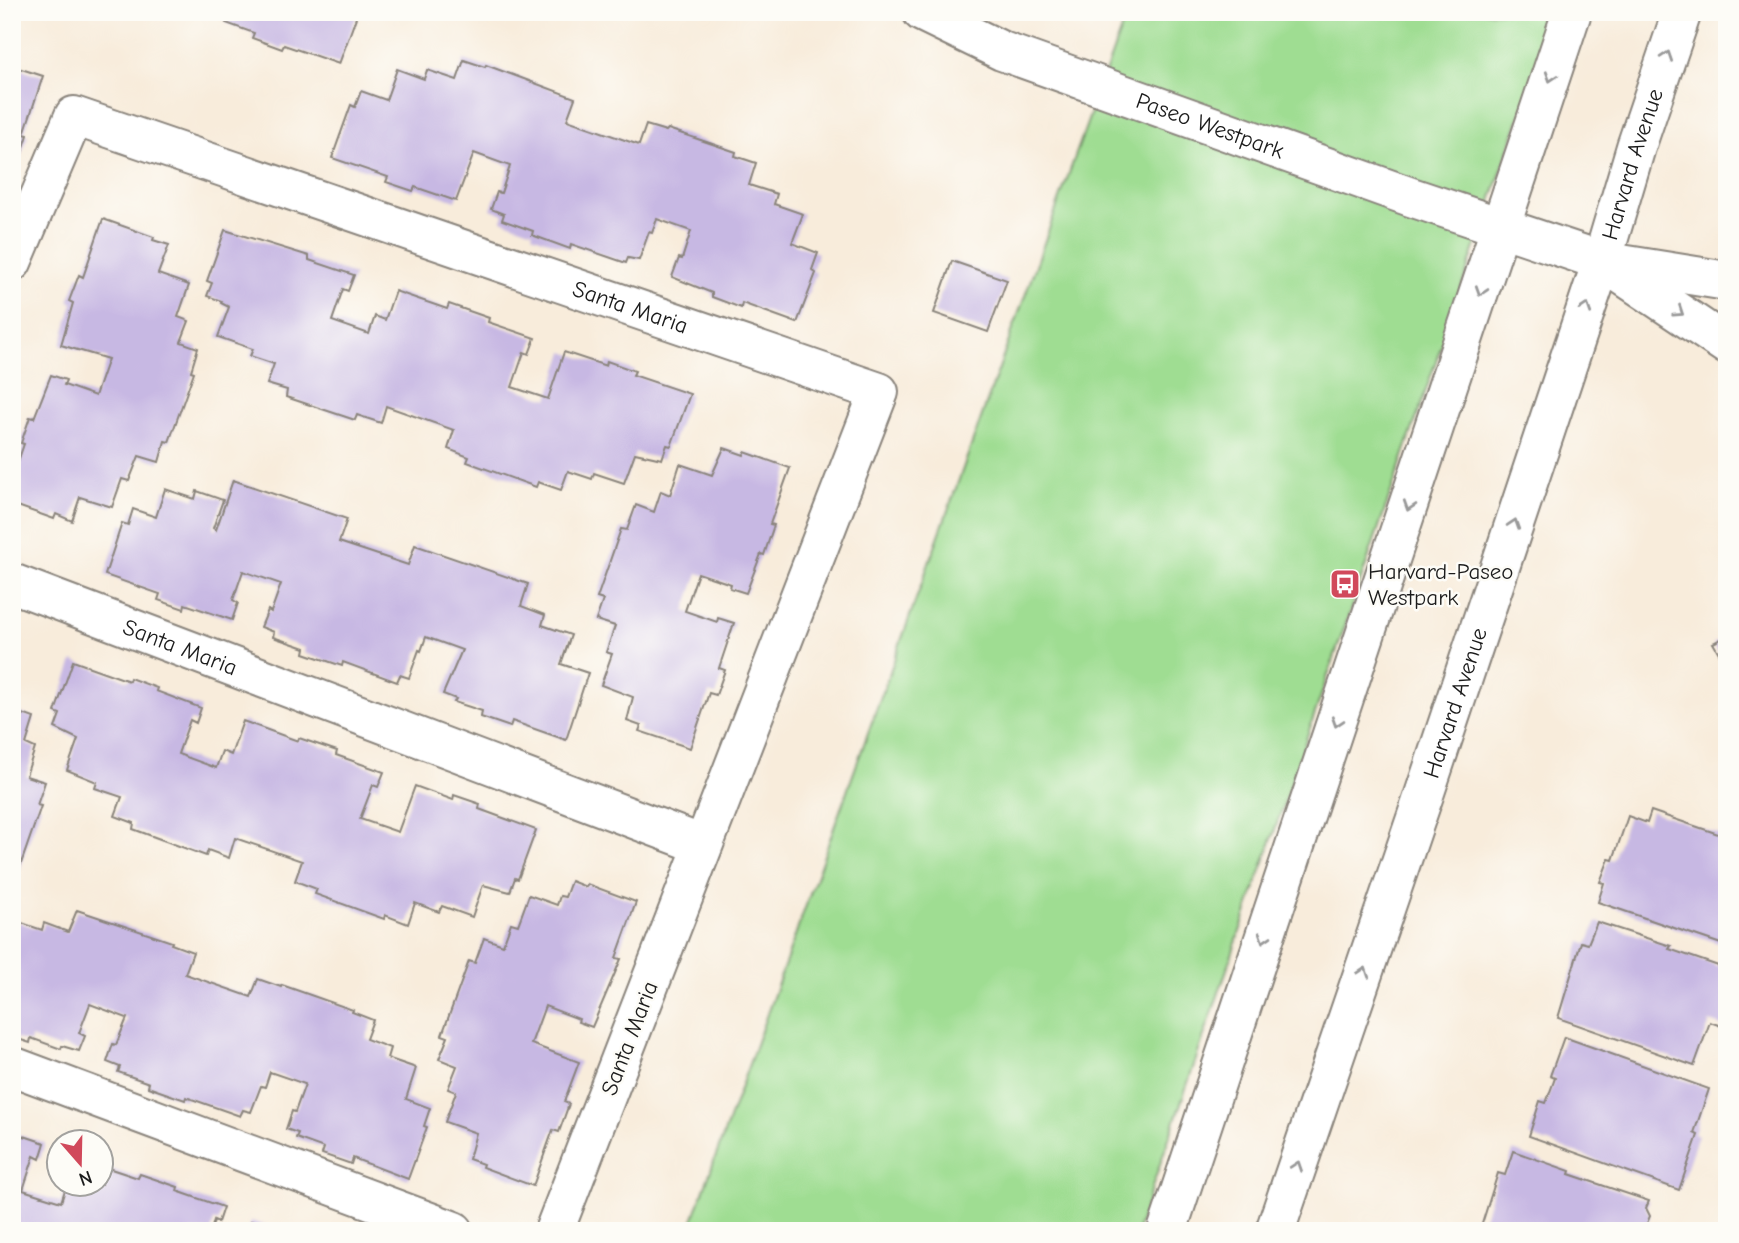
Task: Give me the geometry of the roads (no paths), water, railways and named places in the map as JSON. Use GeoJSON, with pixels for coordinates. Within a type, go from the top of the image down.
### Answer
{"type":"FeatureCollection","features":[{"type":"Feature","properties":{"kind":"street","name":"Paseo Westpark"},"geometry":{"type":"LineString","coordinates":[[922,12],[1002,51],[1411,197],[1602,261]]}},
{"type":"Feature","properties":{"kind":"street"},"geometry":{"type":"LineString","coordinates":[[1167,1231],[1572,12]]}},
{"type":"Feature","properties":{"kind":"street","name":"Harvard Avenue"},"geometry":{"type":"LineString","coordinates":[[1275,1231],[1423,798],[1602,261],[1630,163],[1682,12]]}},
{"type":"Feature","properties":{"kind":"street","name":"Santa Maria"},"geometry":{"type":"LineString","coordinates":[[12,262],[74,117],[878,391],[554,1231]]}},
{"type":"Feature","properties":{"kind":"street"},"geometry":{"type":"LineString","coordinates":[[1602,261],[1727,281]]}},
{"type":"Feature","properties":{"kind":"street"},"geometry":{"type":"LineString","coordinates":[[1602,261],[1727,345]]}},
{"type":"Feature","properties":{"kind":"street","name":"Santa Maria"},"geometry":{"type":"LineString","coordinates":[[12,583],[703,845]]}},
{"type":"Feature","properties":{"kind":"street"},"geometry":{"type":"LineString","coordinates":[[12,1066],[454,1231]]}},
{"type":"Feature","properties":{"kind":"place","name":"Harvard-Paseo Westpark"},"geometry":{"type":"Point","coordinates":[1345,584]}}]}
